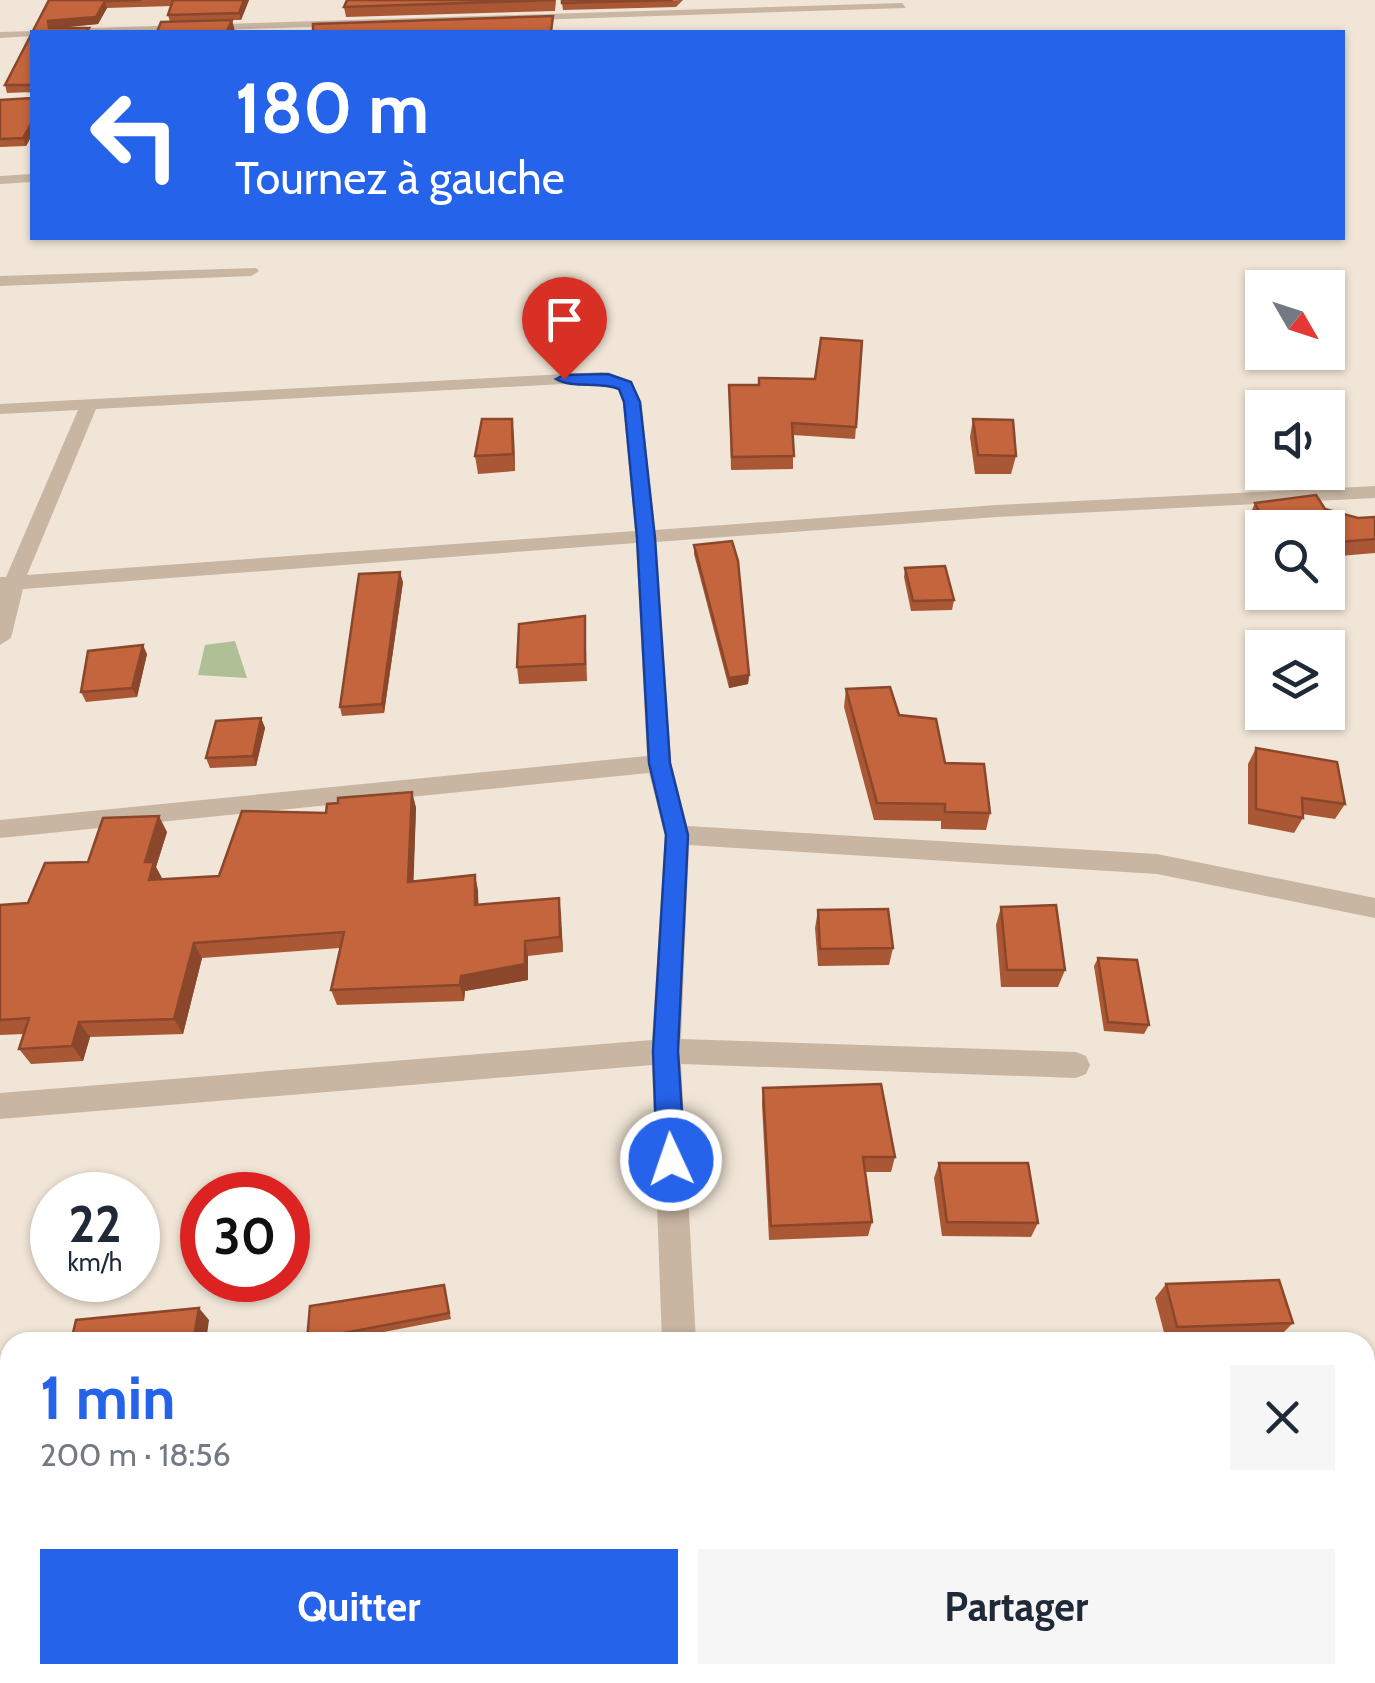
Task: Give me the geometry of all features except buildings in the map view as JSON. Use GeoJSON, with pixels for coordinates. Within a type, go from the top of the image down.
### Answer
{"type":"FeatureCollection","features":[{"type":"Feature","properties":{"kind":"street"},"geometry":{"type":"LineString","coordinates":[[104,30],[581,7],[902,6]]}},
{"type":"Feature","properties":{"kind":"street"},"geometry":{"type":"LineString","coordinates":[[0,34],[30,34]]}},
{"type":"Feature","properties":{"kind":"street"},"geometry":{"type":"LineString","coordinates":[[0,180],[30,178]]}},
{"type":"Feature","properties":{"kind":"street"},"geometry":{"type":"LineString","coordinates":[[0,281],[251,271]]}},
{"type":"Feature","properties":{"kind":"street"},"geometry":{"type":"LineString","coordinates":[[0,409],[602,378],[625,386],[632,402],[646,538],[660,763],[677,835],[666,1051],[679,1332]]}},
{"type":"Feature","properties":{"kind":"street"},"geometry":{"type":"LineString","coordinates":[[0,638],[7,583],[90,402]]}},
{"type":"Feature","properties":{"kind":"street"},"geometry":{"type":"LineString","coordinates":[[7,583],[997,511],[1375,492]]}},
{"type":"Feature","properties":{"kind":"street"},"geometry":{"type":"LineString","coordinates":[[0,829],[660,763]]}},
{"type":"Feature","properties":{"kind":"street"},"geometry":{"type":"LineString","coordinates":[[677,835],[1158,864],[1375,908]]}},
{"type":"Feature","properties":{"kind":"street"},"geometry":{"type":"LineString","coordinates":[[0,1106],[666,1051],[1076,1065]]}},
{"type":"Feature","properties":{"kind":"green space"},"geometry":{"type":"Polygon","coordinates":[[[235,641],[247,678],[198,675],[205,645],[235,641]]]}},
{"type":"Feature","properties":{"kind":"route"},"geometry":{"type":"LineString","coordinates":[[564,379],[602,378],[625,386],[632,402],[646,538],[648,621],[660,763],[677,835],[666,1051],[671,1160]]}}]}
